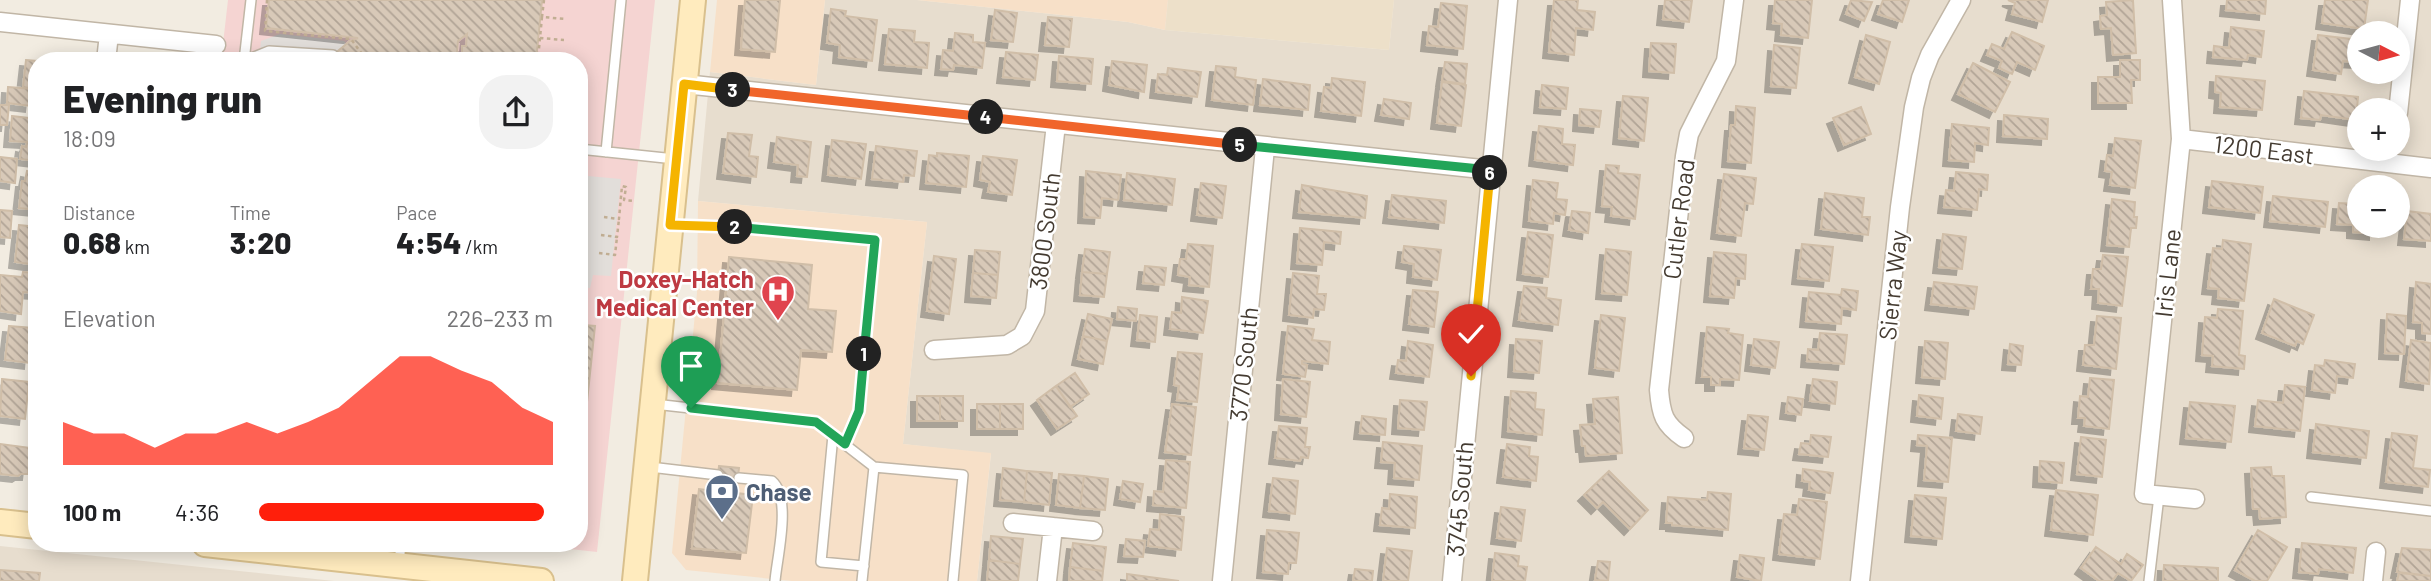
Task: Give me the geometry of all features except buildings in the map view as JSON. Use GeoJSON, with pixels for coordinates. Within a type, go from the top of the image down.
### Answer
{"type":"FeatureCollection","features":[{"type":"Feature","properties":{"kind":"main road"},"geometry":{"type":"LineString","coordinates":[[635,581],[693,0]]}},
{"type":"Feature","properties":{"kind":"main road"},"geometry":{"type":"LineString","coordinates":[[0,522],[28,525]]}},
{"type":"Feature","properties":{"kind":"main road"},"geometry":{"type":"LineString","coordinates":[[347,552],[400,555],[438,575],[541,581]]}},
{"type":"Feature","properties":{"kind":"street","name":"3745 South"},"geometry":{"type":"LineString","coordinates":[[1452,581],[1508,0]]}},
{"type":"Feature","properties":{"kind":"street","name":"Cutler Road"},"geometry":{"type":"LineString","coordinates":[[1684,438],[1668,427],[1661,408],[1659,390],[1683,169],[1689,135],[1726,61],[1734,0]]}},
{"type":"Feature","properties":{"kind":"street","name":"Sierra Way"},"geometry":{"type":"LineString","coordinates":[[1860,581],[1900,206],[1914,107],[1926,66],[1961,0]]}},
{"type":"Feature","properties":{"kind":"street","name":"Iris Lane"},"geometry":{"type":"LineString","coordinates":[[2159,496],[2144,494],[2181,139],[2172,0]]}},
{"type":"Feature","properties":{"kind":"street"},"geometry":{"type":"LineString","coordinates":[[2400,98],[2410,0]]}},
{"type":"Feature","properties":{"kind":"street"},"geometry":{"type":"LineString","coordinates":[[0,22],[216,45]]}},
{"type":"Feature","properties":{"kind":"street"},"geometry":{"type":"LineString","coordinates":[[107,52],[109,34]]}},
{"type":"Feature","properties":{"kind":"street"},"geometry":{"type":"LineString","coordinates":[[684,84],[1490,170]]}},
{"type":"Feature","properties":{"kind":"street","name":"3800 South"},"geometry":{"type":"LineString","coordinates":[[934,350],[1007,345],[1022,336],[1035,311],[1056,124]]}},
{"type":"Feature","properties":{"kind":"street","name":"1200 East"},"geometry":{"type":"LineString","coordinates":[[2181,139],[2347,152]]}},
{"type":"Feature","properties":{"kind":"street","name":"3770 South"},"geometry":{"type":"LineString","coordinates":[[1222,581],[1265,148]]}},
{"type":"Feature","properties":{"kind":"street","name":"1200 East"},"geometry":{"type":"LineString","coordinates":[[2409,161],[2431,168]]}},
{"type":"Feature","properties":{"kind":"street"},"geometry":{"type":"LineString","coordinates":[[2159,496],[2195,499]]}},
{"type":"Feature","properties":{"kind":"street"},"geometry":{"type":"LineString","coordinates":[[1013,523],[1093,531]]}},
{"type":"Feature","properties":{"kind":"street"},"geometry":{"type":"LineString","coordinates":[[1047,581],[1053,527]]}},
{"type":"Feature","properties":{"kind":"street"},"geometry":{"type":"LineString","coordinates":[[2373,581],[2376,552]]}},
{"type":"Feature","properties":{"kind":"lane"},"geometry":{"type":"LineString","coordinates":[[245,52],[251,0]]}},
{"type":"Feature","properties":{"kind":"lane"},"geometry":{"type":"LineString","coordinates":[[606,152],[621,0]]}},
{"type":"Feature","properties":{"kind":"lane"},"geometry":{"type":"LineString","coordinates":[[266,52],[285,52]]}},
{"type":"Feature","properties":{"kind":"lane"},"geometry":{"type":"LineString","coordinates":[[588,150],[677,159]]}},
{"type":"Feature","properties":{"kind":"lane"},"geometry":{"type":"LineString","coordinates":[[670,225],[729,226],[875,240],[859,411],[845,444]]}},
{"type":"Feature","properties":{"kind":"lane"},"geometry":{"type":"LineString","coordinates":[[653,404],[816,422],[874,467],[963,475],[953,581]]}},
{"type":"Feature","properties":{"kind":"lane"},"geometry":{"type":"LineString","coordinates":[[833,435],[821,562],[864,566]]}},
{"type":"Feature","properties":{"kind":"lane"},"geometry":{"type":"LineString","coordinates":[[646,466],[718,475]]}},
{"type":"Feature","properties":{"kind":"lane"},"geometry":{"type":"LineString","coordinates":[[862,581],[874,467]]}},
{"type":"Feature","properties":{"kind":"lane"},"geometry":{"type":"LineString","coordinates":[[739,478],[772,481],[781,491],[783,505],[775,581]]}},
{"type":"Feature","properties":{"kind":"lane"},"geometry":{"type":"LineString","coordinates":[[2149,581],[2159,496]]}},
{"type":"Feature","properties":{"kind":"lane"},"geometry":{"type":"LineString","coordinates":[[2311,497],[2431,510]]}},
{"type":"Feature","properties":{"kind":"path"},"geometry":{"type":"LineString","coordinates":[[267,0],[265,31],[351,39],[360,52]]}},
{"type":"Feature","properties":{"kind":"path"},"geometry":{"type":"LineString","coordinates":[[539,52],[544,0]]}},
{"type":"Feature","properties":{"kind":"path"},"geometry":{"type":"LineString","coordinates":[[542,17],[566,19]]}},
{"type":"Feature","properties":{"kind":"path"},"geometry":{"type":"LineString","coordinates":[[540,38],[564,40]]}},
{"type":"Feature","properties":{"kind":"path"},"geometry":{"type":"LineString","coordinates":[[599,253],[615,255],[622,186],[626,187],[624,200],[635,201]]}},
{"type":"Feature","properties":{"kind":"path"},"geometry":{"type":"LineString","coordinates":[[604,217],[619,219]]}},
{"type":"Feature","properties":{"kind":"path"},"geometry":{"type":"LineString","coordinates":[[601,235],[617,237]]}},
{"type":"Feature","properties":{"kind":"shaded area"},"geometry":{"type":"Polygon","coordinates":[[[228,0],[655,0],[597,552],[588,551],[588,52],[222,52],[228,0]]]}},
{"type":"Feature","properties":{"kind":"shaded area"},"geometry":{"type":"Polygon","coordinates":[[[717,0],[825,0],[816,85],[710,72],[717,0]]]}},
{"type":"Feature","properties":{"kind":"shaded area"},"geometry":{"type":"Polygon","coordinates":[[[825,0],[917,0],[1128,22],[1165,30],[1389,50],[1394,0],[2431,0],[2431,581],[977,581],[991,454],[903,444],[927,222],[698,201],[710,72],[816,85],[825,0]]]}},
{"type":"Feature","properties":{"kind":"shaded area"},"geometry":{"type":"Polygon","coordinates":[[[917,0],[1168,0],[1165,30],[1128,22],[917,0]]]}},
{"type":"Feature","properties":{"kind":"shaded area"},"geometry":{"type":"Polygon","coordinates":[[[1168,0],[1394,0],[1389,50],[1165,30],[1168,0]]]}},
{"type":"Feature","properties":{"kind":"shaded area"},"geometry":{"type":"Polygon","coordinates":[[[280,34],[344,41],[354,52],[260,52],[261,41],[280,34]]]}},
{"type":"Feature","properties":{"kind":"shaded area"},"geometry":{"type":"Polygon","coordinates":[[[588,176],[621,179],[611,276],[593,275],[590,288],[588,176]]]}},
{"type":"Feature","properties":{"kind":"shaded area"},"geometry":{"type":"Polygon","coordinates":[[[698,201],[927,222],[903,444],[991,453],[977,581],[792,581],[686,570],[672,553],[697,293],[698,201]]]}},
{"type":"Feature","properties":{"kind":"shaded area"},"geometry":{"type":"Polygon","coordinates":[[[0,546],[28,549],[28,552],[57,552],[334,581],[0,581],[0,546]]]}},
{"type":"Feature","properties":{"kind":"place","name":"Doxey-Hatch Medical Center"},"geometry":{"type":"Point","coordinates":[778,322]}},
{"type":"Feature","properties":{"kind":"place","name":"Chase"},"geometry":{"type":"Point","coordinates":[722,521]}},
{"type":"Feature","properties":{"kind":"route"},"geometry":{"type":"LineString","coordinates":[[691,408],[816,422],[845,444],[859,411],[875,240],[729,226],[670,225],[684,84],[1490,170],[1471,376]]}}]}
